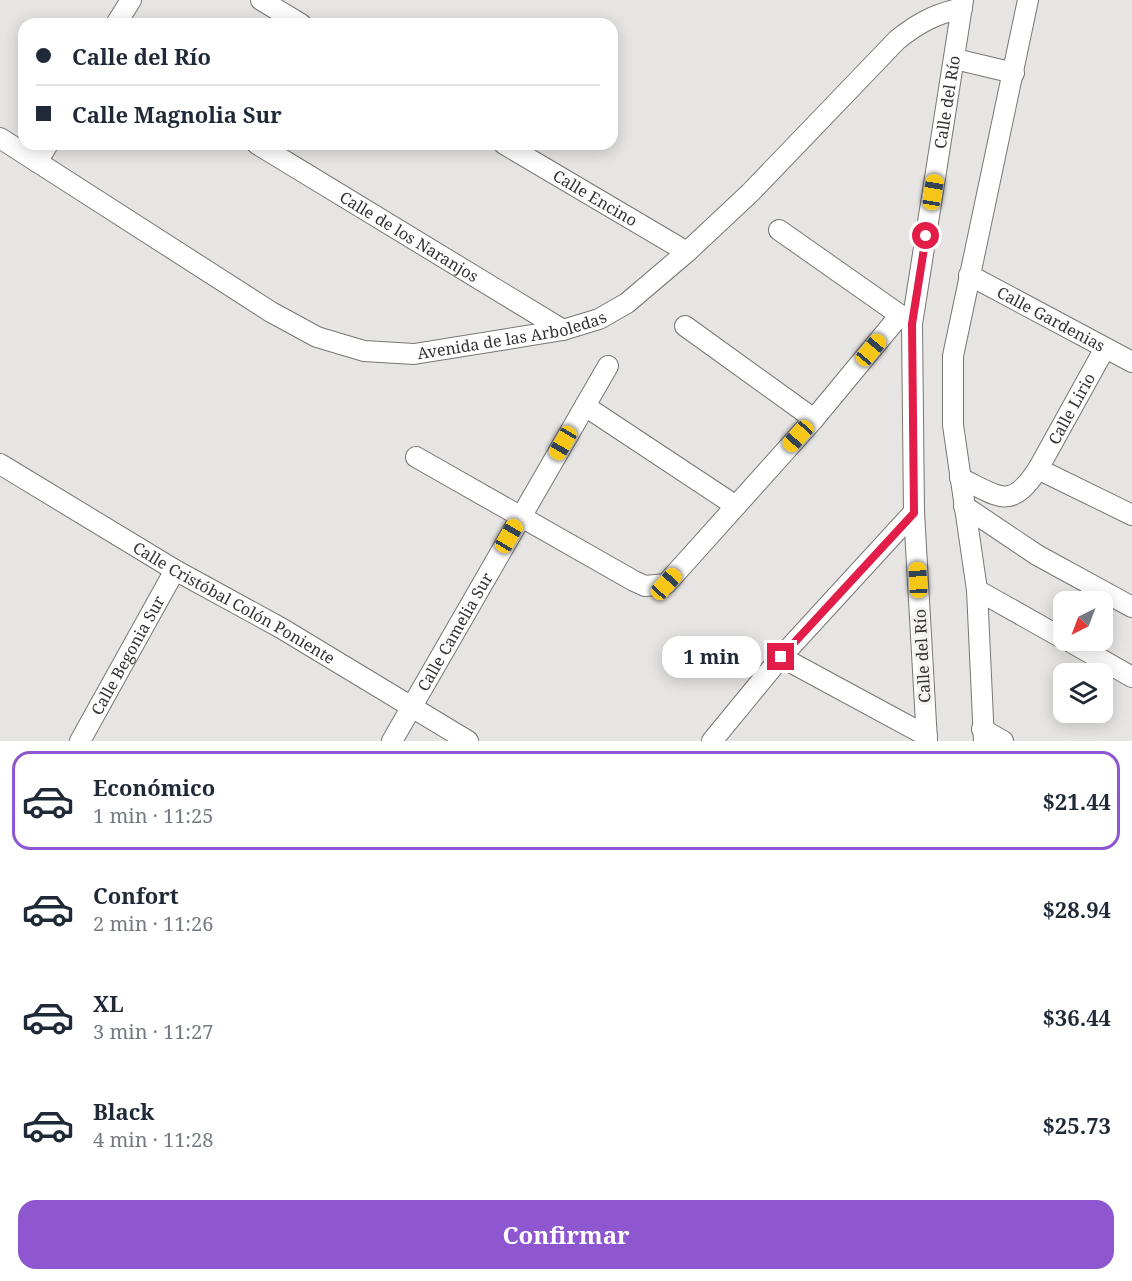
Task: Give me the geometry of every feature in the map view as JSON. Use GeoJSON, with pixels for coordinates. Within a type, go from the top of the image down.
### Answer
{"type":"FeatureCollection","features":[{"type":"Feature","properties":{"kind":"street"},"geometry":{"type":"LineString","coordinates":[[120,18],[131,0]]}},
{"type":"Feature","properties":{"kind":"street"},"geometry":{"type":"LineString","coordinates":[[261,0],[291,18]]}},
{"type":"Feature","properties":{"kind":"street"},"geometry":{"type":"LineString","coordinates":[[1003,741],[983,735],[977,590],[953,425],[952,356],[1007,72],[1028,0]]}},
{"type":"Feature","properties":{"kind":"street","name":"Calle del Río"},"geometry":{"type":"LineString","coordinates":[[927,739],[906,320],[961,61],[963,4]]}},
{"type":"Feature","properties":{"kind":"street","name":"Avenida de las Arboledas"},"geometry":{"type":"LineString","coordinates":[[19,150],[272,312],[317,337],[364,351],[414,354],[563,330],[599,319],[627,303],[687,252],[750,193],[897,40],[919,22],[963,4]]}},
{"type":"Feature","properties":{"kind":"street"},"geometry":{"type":"LineString","coordinates":[[961,61],[1007,72]]}},
{"type":"Feature","properties":{"kind":"street","name":"Avenida de las Arboledas"},"geometry":{"type":"LineString","coordinates":[[0,138],[18,149]]}},
{"type":"Feature","properties":{"kind":"street"},"geometry":{"type":"LineString","coordinates":[[38,162],[45,150]]}},
{"type":"Feature","properties":{"kind":"street","name":"Calle de los Naranjos"},"geometry":{"type":"LineString","coordinates":[[267,150],[563,330]]}},
{"type":"Feature","properties":{"kind":"street","name":"Calle Encino"},"geometry":{"type":"LineString","coordinates":[[514,150],[687,252]]}},
{"type":"Feature","properties":{"kind":"street"},"geometry":{"type":"LineString","coordinates":[[416,457],[634,581],[656,587],[666,584],[906,320],[779,230]]}},
{"type":"Feature","properties":{"kind":"street","name":"Calle Gardenias"},"geometry":{"type":"LineString","coordinates":[[969,275],[1132,362]]}},
{"type":"Feature","properties":{"kind":"street"},"geometry":{"type":"LineString","coordinates":[[685,326],[814,419]]}},
{"type":"Feature","properties":{"kind":"street","name":"Calle Lirio"},"geometry":{"type":"LineString","coordinates":[[960,477],[999,496],[1009,497],[1026,488],[1105,348]]}},
{"type":"Feature","properties":{"kind":"street","name":"Calle Camelia Sur"},"geometry":{"type":"LineString","coordinates":[[392,741],[608,366]]}},
{"type":"Feature","properties":{"kind":"street"},"geometry":{"type":"LineString","coordinates":[[585,406],[736,506]]}},
{"type":"Feature","properties":{"kind":"street","name":"Calle Cristóbal Colón Poniente"},"geometry":{"type":"LineString","coordinates":[[0,464],[175,570],[281,628],[468,741]]}},
{"type":"Feature","properties":{"kind":"street"},"geometry":{"type":"LineString","coordinates":[[1038,469],[1132,515]]}},
{"type":"Feature","properties":{"kind":"street"},"geometry":{"type":"LineString","coordinates":[[964,506],[1037,555],[1132,607]]}},
{"type":"Feature","properties":{"kind":"street"},"geometry":{"type":"LineString","coordinates":[[712,741],[781,657],[914,513]]}},
{"type":"Feature","properties":{"kind":"street","name":"Calle Begonia Sur"},"geometry":{"type":"LineString","coordinates":[[80,741],[175,570]]}},
{"type":"Feature","properties":{"kind":"street"},"geometry":{"type":"LineString","coordinates":[[977,590],[1053,633]]}},
{"type":"Feature","properties":{"kind":"street"},"geometry":{"type":"LineString","coordinates":[[1085,651],[1132,677]]}},
{"type":"Feature","properties":{"kind":"street"},"geometry":{"type":"LineString","coordinates":[[781,657],[927,739]]}},
{"type":"Feature","properties":{"kind":"route"},"geometry":{"type":"LineString","coordinates":[[781,657],[914,513],[912,324],[926,236]]}}]}
